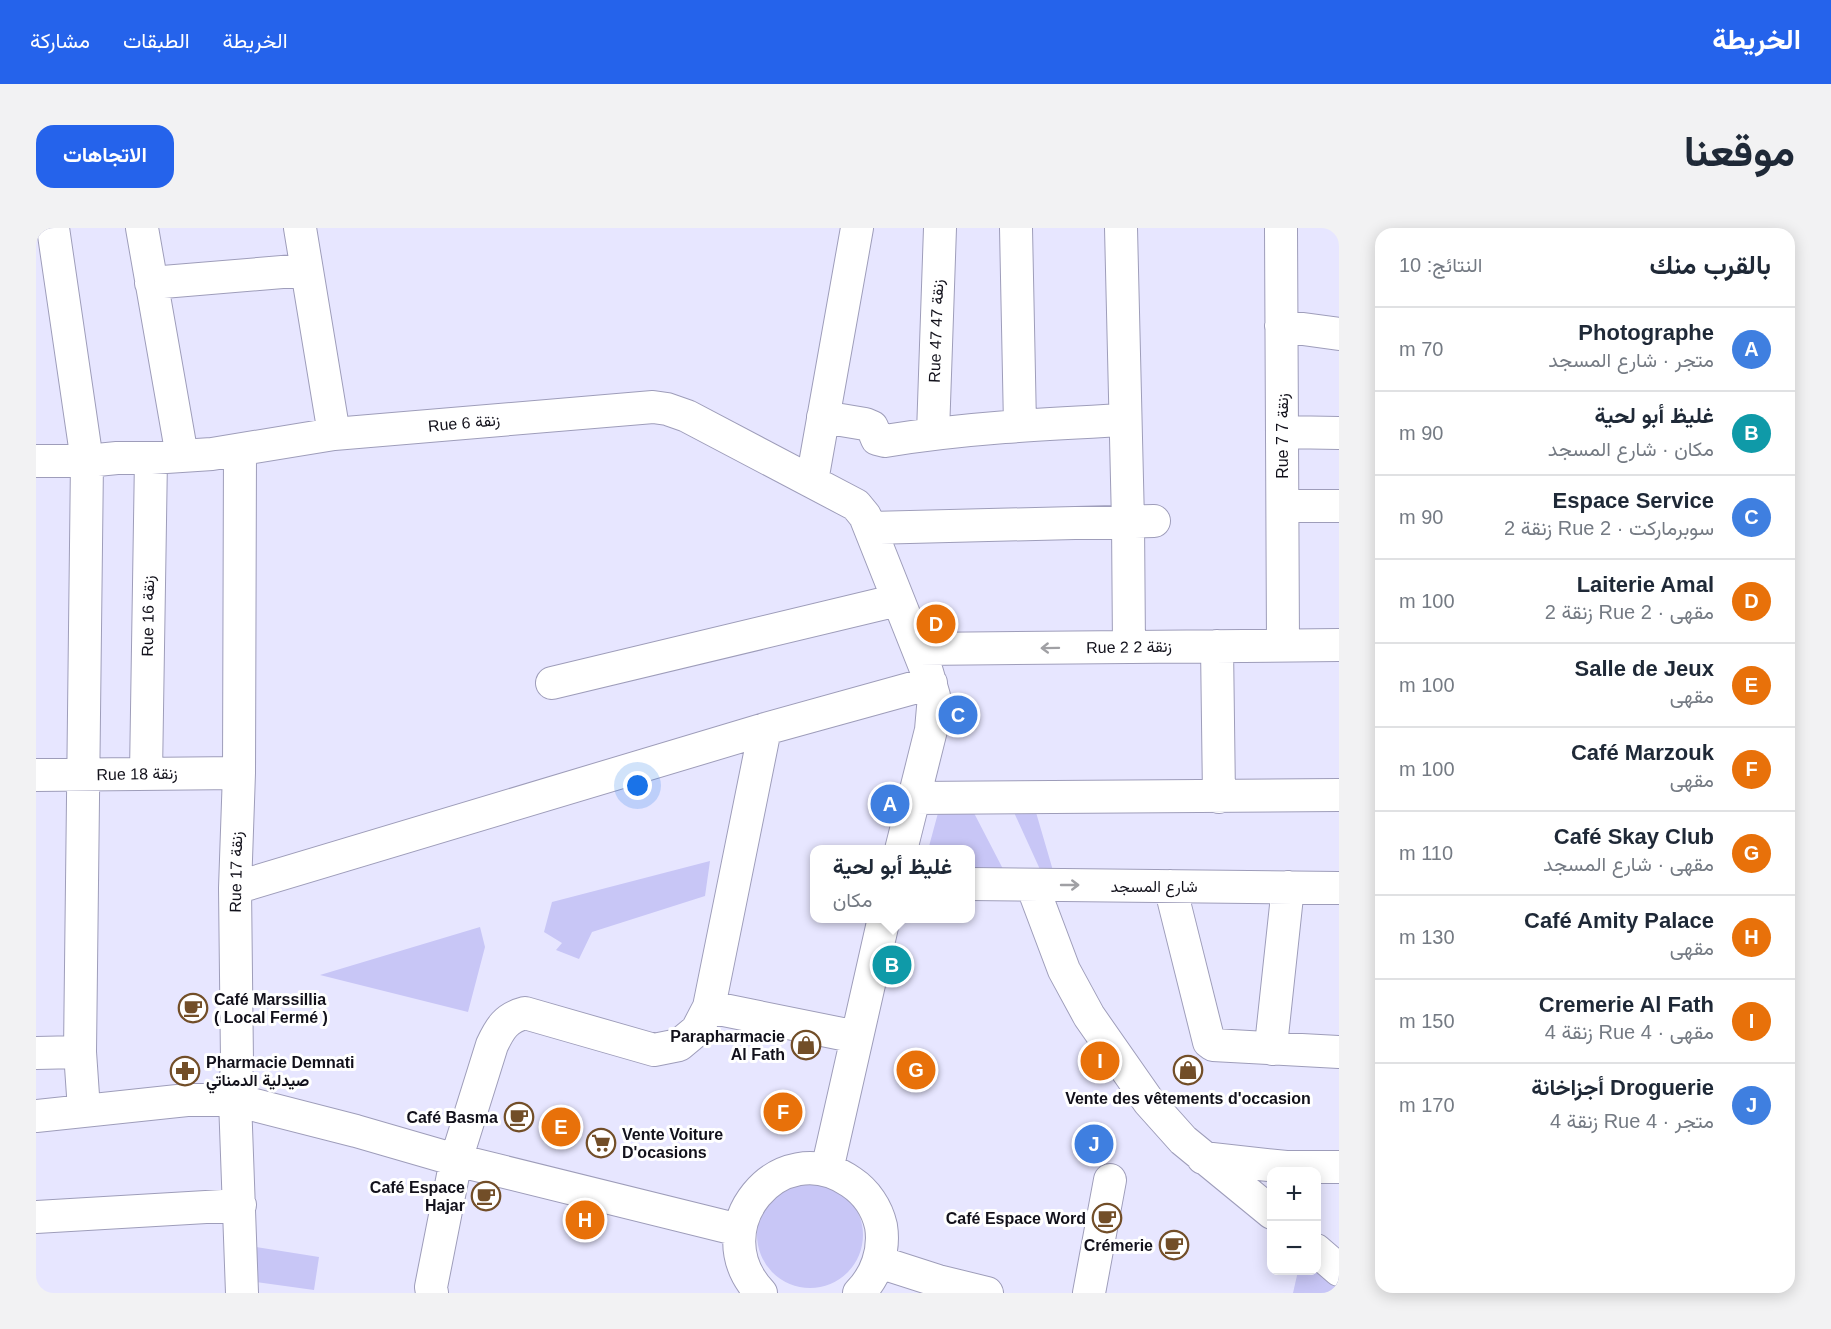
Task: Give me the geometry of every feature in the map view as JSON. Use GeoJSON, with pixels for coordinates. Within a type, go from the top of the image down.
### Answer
{"type":"FeatureCollection","features":[{"type":"Feature","properties":{"kind":"street"},"geometry":{"type":"LineString","coordinates":[[53,228],[87,461],[80,1052],[84,1110]]}},
{"type":"Feature","properties":{"kind":"street"},"geometry":{"type":"LineString","coordinates":[[142,228],[182,456]]}},
{"type":"Feature","properties":{"kind":"street"},"geometry":{"type":"LineString","coordinates":[[300,228],[334,434]]}},
{"type":"Feature","properties":{"kind":"street"},"geometry":{"type":"LineString","coordinates":[[812,481],[857,228]]}},
{"type":"Feature","properties":{"kind":"street","name":"Rue 47 زنقة 47"},"geometry":{"type":"LineString","coordinates":[[933,433],[940,228]]}},
{"type":"Feature","properties":{"kind":"street"},"geometry":{"type":"LineString","coordinates":[[1016,228],[1020,425]]}},
{"type":"Feature","properties":{"kind":"street"},"geometry":{"type":"LineString","coordinates":[[1121,228],[1125,420],[1141,522],[1129,647]]}},
{"type":"Feature","properties":{"kind":"street","name":"Rue 7 زنقة 7"},"geometry":{"type":"LineString","coordinates":[[1281,228],[1283,644]]}},
{"type":"Feature","properties":{"kind":"street"},"geometry":{"type":"LineString","coordinates":[[151,283],[306,270]]}},
{"type":"Feature","properties":{"kind":"street"},"geometry":{"type":"LineString","coordinates":[[1281,326],[1339,334]]}},
{"type":"Feature","properties":{"kind":"street","name":"Rue 6 زنقة"},"geometry":{"type":"LineString","coordinates":[[36,461],[182,456],[240,450],[334,434],[653,407],[687,416],[812,481],[856,505],[867,522]]}},
{"type":"Feature","properties":{"kind":"street"},"geometry":{"type":"LineString","coordinates":[[823,417],[865,424],[872,427],[879,441],[933,433],[1020,425],[1125,420]]}},
{"type":"Feature","properties":{"kind":"street"},"geometry":{"type":"LineString","coordinates":[[1282,432],[1339,433]]}},
{"type":"Feature","properties":{"kind":"street","name":"Rue 17 زنقة"},"geometry":{"type":"LineString","coordinates":[[240,450],[235,1100],[242,1293]]}},
{"type":"Feature","properties":{"kind":"street","name":"Rue 16 زنقة"},"geometry":{"type":"LineString","coordinates":[[146,774],[151,458]]}},
{"type":"Feature","properties":{"kind":"street"},"geometry":{"type":"LineString","coordinates":[[1282,506],[1339,506]]}},
{"type":"Feature","properties":{"kind":"street"},"geometry":{"type":"LineString","coordinates":[[902,845],[932,730],[934,707],[931,682],[867,522],[1141,522]]}},
{"type":"Feature","properties":{"kind":"street"},"geometry":{"type":"LineString","coordinates":[[552,683],[898,600]]}},
{"type":"Feature","properties":{"kind":"street","name":"Rue 2 زنقة 2"},"geometry":{"type":"LineString","coordinates":[[919,650],[1339,645]]}},
{"type":"Feature","properties":{"kind":"street"},"geometry":{"type":"LineString","coordinates":[[1217,646],[1219,797]]}},
{"type":"Feature","properties":{"kind":"street"},"geometry":{"type":"LineString","coordinates":[[235,888],[765,729],[931,682]]}},
{"type":"Feature","properties":{"kind":"street"},"geometry":{"type":"LineString","coordinates":[[432,1293],[430,1287],[456,1160],[492,1045],[500,1028],[512,1017],[525,1012],[654,1050],[679,1045],[698,1030],[709,1007],[765,729]]}},
{"type":"Feature","properties":{"kind":"street","name":"Rue 18 زنقة"},"geometry":{"type":"LineString","coordinates":[[36,775],[239,772]]}},
{"type":"Feature","properties":{"kind":"street"},"geometry":{"type":"LineString","coordinates":[[914,798],[1339,795]]}},
{"type":"Feature","properties":{"kind":"street","name":"شارع المسجد"},"geometry":{"type":"LineString","coordinates":[[975,884],[1339,888]]}},
{"type":"Feature","properties":{"kind":"street"},"geometry":{"type":"LineString","coordinates":[[1032,885],[1064,970],[1089,1016],[1149,1102],[1183,1140],[1267,1210]]}},
{"type":"Feature","properties":{"kind":"street"},"geometry":{"type":"LineString","coordinates":[[1170,886],[1209,1042],[1218,1047],[1339,1052]]}},
{"type":"Feature","properties":{"kind":"street"},"geometry":{"type":"LineString","coordinates":[[1273,1050],[1272,1036],[1288,887]]}},
{"type":"Feature","properties":{"kind":"street"},"geometry":{"type":"LineString","coordinates":[[827,1170],[883,923]]}},
{"type":"Feature","properties":{"kind":"street"},"geometry":{"type":"LineString","coordinates":[[709,1007],[857,1037]]}},
{"type":"Feature","properties":{"kind":"street"},"geometry":{"type":"LineString","coordinates":[[36,1053],[80,1052]]}},
{"type":"Feature","properties":{"kind":"street"},"geometry":{"type":"LineString","coordinates":[[36,1116],[187,1100],[235,1100],[456,1160],[739,1230]]}},
{"type":"Feature","properties":{"kind":"street"},"geometry":{"type":"LineString","coordinates":[[1203,1158],[1286,1167],[1339,1167]]}},
{"type":"Feature","properties":{"kind":"street"},"geometry":{"type":"LineString","coordinates":[[761,1293],[752,1283],[743,1266],[739,1246],[742,1218],[751,1199],[772,1180],[784,1173],[798,1170],[827,1170],[853,1183],[872,1205],[878,1218],[882,1247],[879,1262],[870,1280],[859,1293]]}},
{"type":"Feature","properties":{"kind":"street"},"geometry":{"type":"LineString","coordinates":[[1089,1293],[1110,1180]]}},
{"type":"Feature","properties":{"kind":"street"},"geometry":{"type":"LineString","coordinates":[[36,1217],[240,1205]]}},
{"type":"Feature","properties":{"kind":"street"},"geometry":{"type":"LineString","coordinates":[[1321,1254],[1339,1270]]}},
{"type":"Feature","properties":{"kind":"street"},"geometry":{"type":"LineString","coordinates":[[879,1262],[938,1281],[987,1293]]}},
{"type":"Feature","properties":{"kind":"shaded area"},"geometry":{"type":"Polygon","coordinates":[[[1012,808],[1035,809],[1054,874],[1043,876],[1012,808]]]}},
{"type":"Feature","properties":{"kind":"shaded area"},"geometry":{"type":"Polygon","coordinates":[[[938,813],[974,813],[1003,869],[975,868],[975,845],[929,845],[938,813]]]}},
{"type":"Feature","properties":{"kind":"shaded area"},"geometry":{"type":"Polygon","coordinates":[[[710,861],[705,896],[592,932],[579,959],[556,950],[562,943],[544,932],[552,902],[710,861]]]}},
{"type":"Feature","properties":{"kind":"shaded area"},"geometry":{"type":"Polygon","coordinates":[[[480,927],[485,947],[468,1012],[320,975],[480,927]]]}},
{"type":"Feature","properties":{"kind":"shaded area"},"geometry":{"type":"Polygon","coordinates":[[[810,1182],[830,1186],[848,1197],[859,1215],[863,1235],[859,1255],[848,1273],[830,1284],[810,1288],[790,1284],[772,1273],[761,1255],[757,1235],[761,1215],[772,1197],[790,1186],[810,1182]]]}},
{"type":"Feature","properties":{"kind":"shaded area"},"geometry":{"type":"Polygon","coordinates":[[[256,1247],[319,1257],[314,1290],[256,1282],[256,1247]]]}},
{"type":"Feature","properties":{"kind":"shaded area"},"geometry":{"type":"Polygon","coordinates":[[[1321,1273],[1339,1283],[1339,1293],[1293,1293],[1297,1275],[1321,1275],[1321,1273]]]}},
{"type":"Feature","properties":{"kind":"place","name":"Laiterie Amal"},"geometry":{"type":"Point","coordinates":[936,624]}},
{"type":"Feature","properties":{"kind":"place","name":"Espace Service"},"geometry":{"type":"Point","coordinates":[958,715]}},
{"type":"Feature","properties":{"kind":"place","name":"Photographe"},"geometry":{"type":"Point","coordinates":[890,804]}},
{"type":"Feature","properties":{"kind":"place","name":"غليظ أبو لحية"},"geometry":{"type":"Point","coordinates":[892,965]}},
{"type":"Feature","properties":{"kind":"place","name":"Café Marssillia ( Local Fermé )"},"geometry":{"type":"Point","coordinates":[193,1008]}},
{"type":"Feature","properties":{"kind":"place","name":"Parapharmacie Al Fath"},"geometry":{"type":"Point","coordinates":[806,1045]}},
{"type":"Feature","properties":{"kind":"place","name":"Cremerie Al Fath"},"geometry":{"type":"Point","coordinates":[1100,1061]}},
{"type":"Feature","properties":{"kind":"place","name":"Café Skay Club"},"geometry":{"type":"Point","coordinates":[916,1070]}},
{"type":"Feature","properties":{"kind":"place","name":"Vente des vêtements d'occasion"},"geometry":{"type":"Point","coordinates":[1188,1070]}},
{"type":"Feature","properties":{"kind":"place","name":"Pharmacie Demnati صيدلية الدمناتي"},"geometry":{"type":"Point","coordinates":[185,1071]}},
{"type":"Feature","properties":{"kind":"place","name":"Café Marzouk"},"geometry":{"type":"Point","coordinates":[783,1112]}},
{"type":"Feature","properties":{"kind":"place","name":"Café Basma"},"geometry":{"type":"Point","coordinates":[519,1117]}},
{"type":"Feature","properties":{"kind":"place","name":"Salle de Jeux"},"geometry":{"type":"Point","coordinates":[561,1127]}},
{"type":"Feature","properties":{"kind":"place","name":"Vente Voiture D'ocasions"},"geometry":{"type":"Point","coordinates":[601,1143]}},
{"type":"Feature","properties":{"kind":"place","name":"Droguerie أجزاخانة"},"geometry":{"type":"Point","coordinates":[1094,1144]}},
{"type":"Feature","properties":{"kind":"place","name":"Café Espace Hajar"},"geometry":{"type":"Point","coordinates":[486,1196]}},
{"type":"Feature","properties":{"kind":"place","name":"Café Espace Word"},"geometry":{"type":"Point","coordinates":[1107,1218]}},
{"type":"Feature","properties":{"kind":"place","name":"Café Amity Palace"},"geometry":{"type":"Point","coordinates":[585,1220]}},
{"type":"Feature","properties":{"kind":"place","name":"Crémerie"},"geometry":{"type":"Point","coordinates":[1174,1245]}}]}
